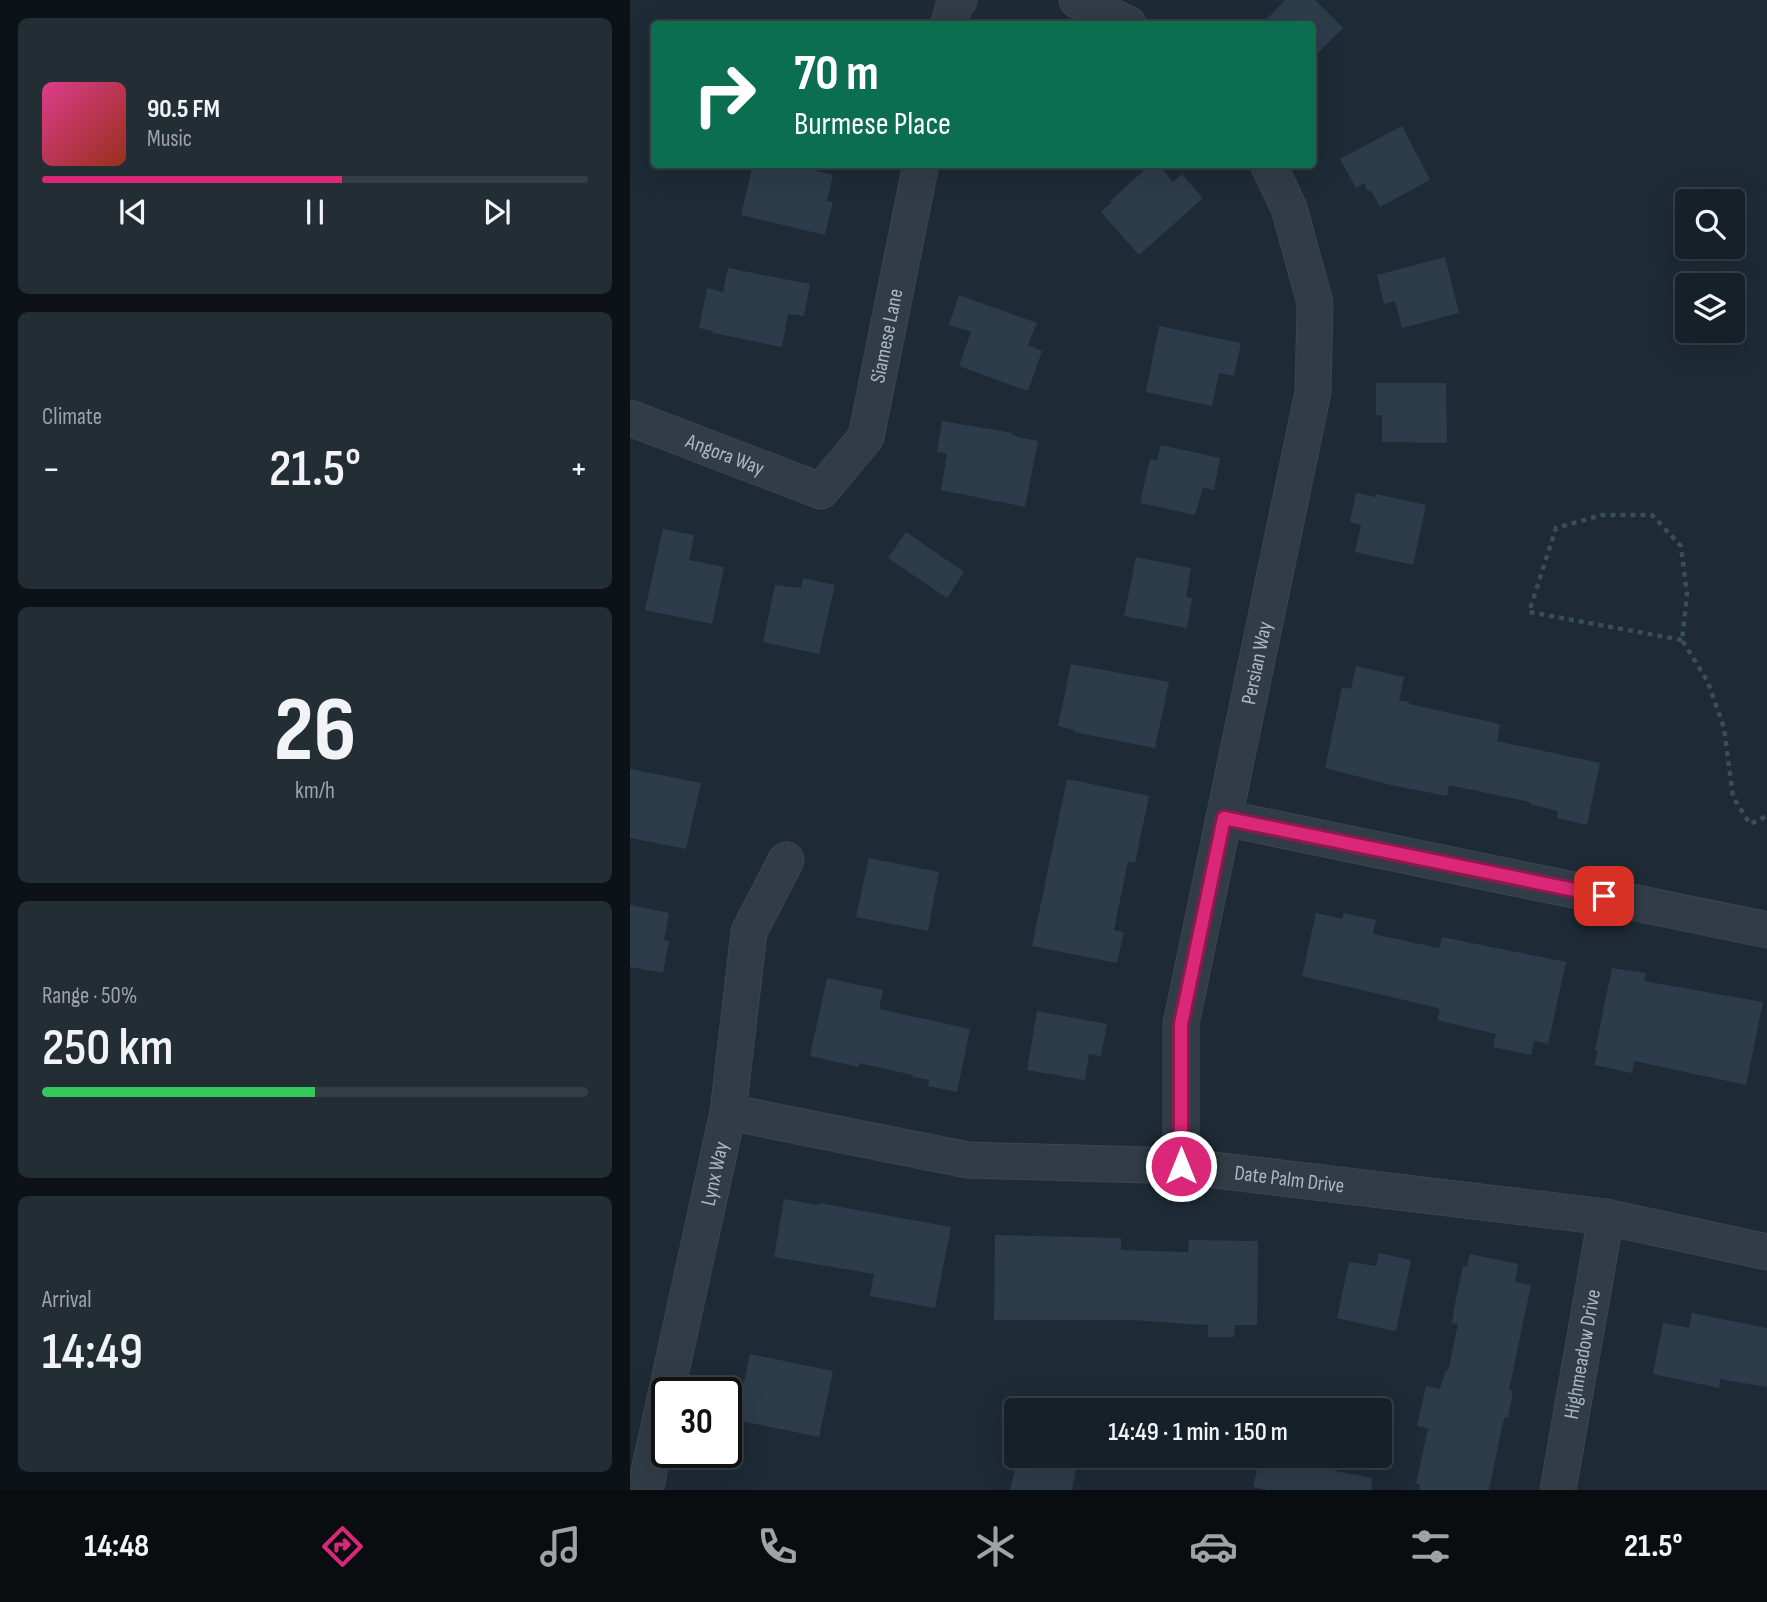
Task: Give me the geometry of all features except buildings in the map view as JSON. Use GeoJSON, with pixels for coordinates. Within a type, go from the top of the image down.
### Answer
{"type":"FeatureCollection","features":[{"type":"Feature","properties":{"kind":"street"},"geometry":{"type":"LineString","coordinates":[[950,21],[953,8],[959,0]]}},
{"type":"Feature","properties":{"kind":"street"},"geometry":{"type":"LineString","coordinates":[[1077,0],[1122,21]]}},
{"type":"Feature","properties":{"kind":"street","name":"Siamese Lane"},"geometry":{"type":"LineString","coordinates":[[821,491],[866,437],[920,168]]}},
{"type":"Feature","properties":{"kind":"street","name":"Persian Way"},"geometry":{"type":"LineString","coordinates":[[1181,1166],[1181,1024],[1313,392],[1315,303],[1289,208],[1270,168]]}},
{"type":"Feature","properties":{"kind":"street","name":"Angora Way"},"geometry":{"type":"LineString","coordinates":[[630,418],[821,491]]}},
{"type":"Feature","properties":{"kind":"street"},"geometry":{"type":"LineString","coordinates":[[1224,818],[1767,930]]}},
{"type":"Feature","properties":{"kind":"street","name":"Lynx Way"},"geometry":{"type":"LineString","coordinates":[[645,1490],[728,1112],[749,932],[786,860]]}},
{"type":"Feature","properties":{"kind":"street","name":"Date Palm Drive"},"geometry":{"type":"LineString","coordinates":[[728,1112],[968,1160],[1181,1166],[1606,1217],[1767,1252]]}},
{"type":"Feature","properties":{"kind":"street","name":"Highmeadow Drive"},"geometry":{"type":"LineString","coordinates":[[1558,1490],[1606,1217]]}},
{"type":"Feature","properties":{"kind":"path"},"geometry":{"type":"LineString","coordinates":[[1682,640],[1529,612],[1556,528],[1602,515],[1653,515],[1681,546],[1686,594],[1682,640],[1708,682],[1724,728],[1733,797],[1750,824],[1767,816]]}},
{"type":"Feature","properties":{"kind":"route"},"geometry":{"type":"LineString","coordinates":[[1181,1166],[1181,1024],[1224,818],[1604,896]]}}]}
